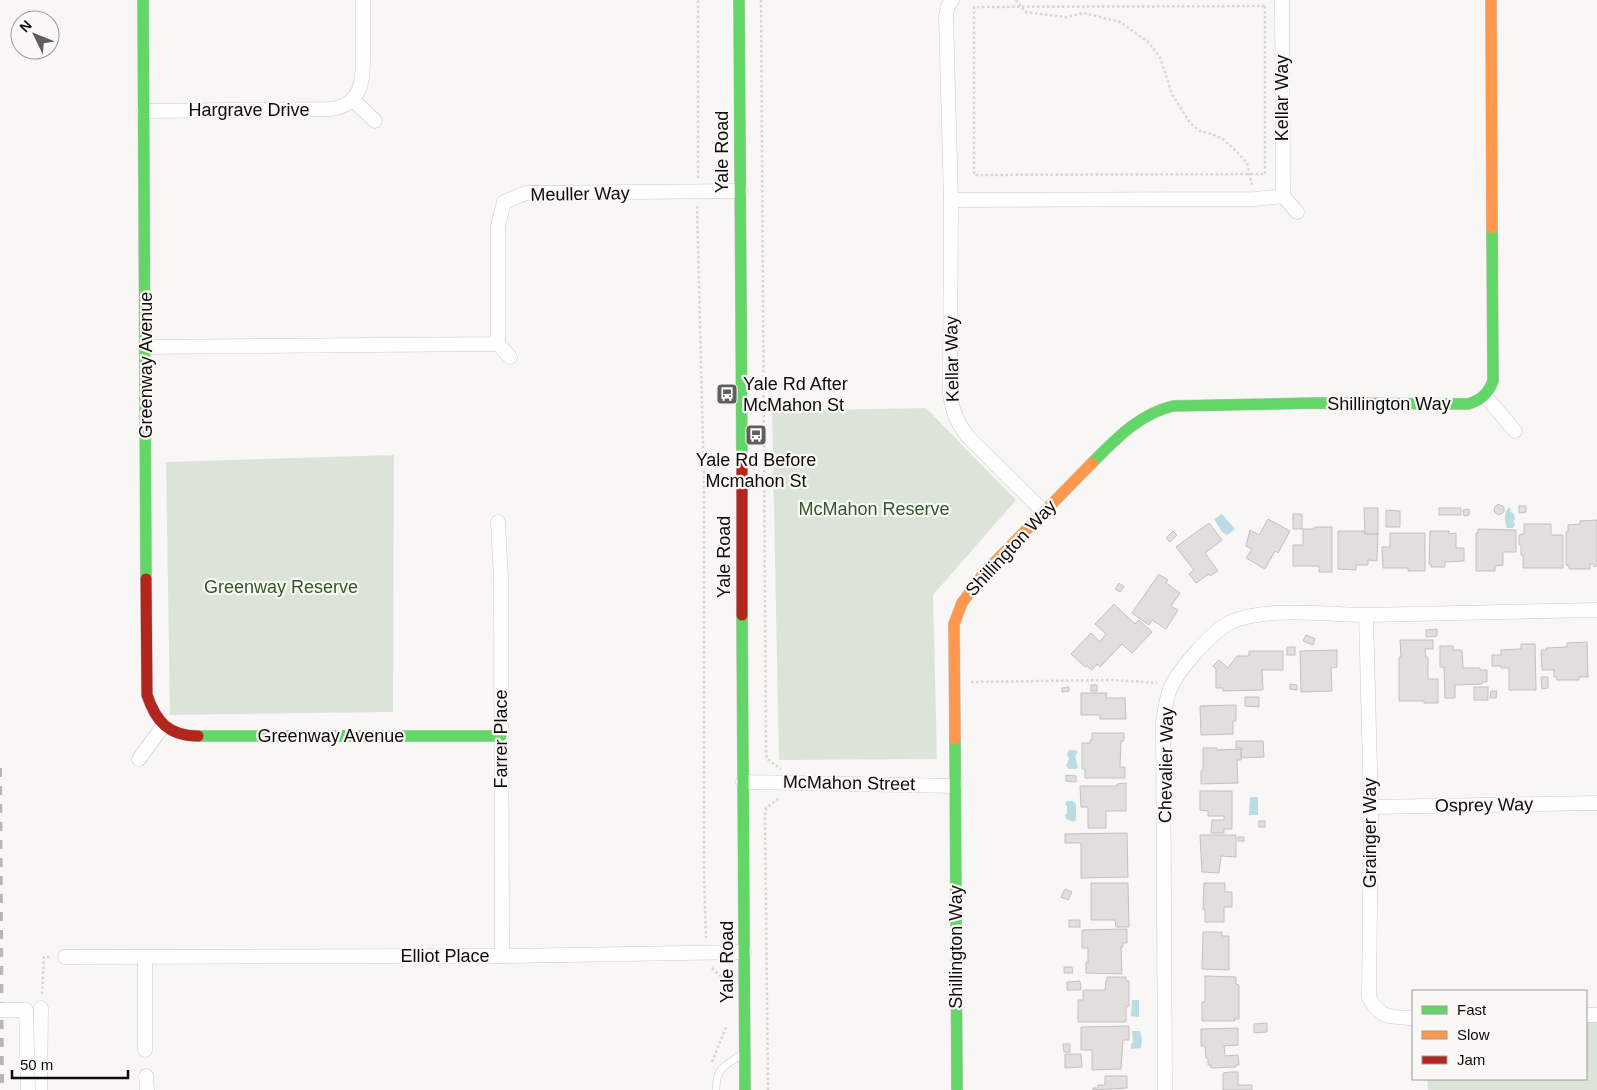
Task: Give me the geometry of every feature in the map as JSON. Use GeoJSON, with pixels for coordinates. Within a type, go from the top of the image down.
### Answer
{"type":"FeatureCollection","features":[{"type":"Feature","properties":{"kind":"street","name":"Greenway Avenue"},"geometry":{"type":"LineString","coordinates":[[143,0],[148,695],[151,710],[163,726],[176,734],[189,736],[501,736]]}},
{"type":"Feature","properties":{"kind":"street"},"geometry":{"type":"LineString","coordinates":[[363,0],[363,77],[358,93],[352,100],[375,120]]}},
{"type":"Feature","properties":{"kind":"street","name":"Yale Road"},"geometry":{"type":"LineString","coordinates":[[739,0],[745,1090]]}},
{"type":"Feature","properties":{"kind":"street","name":"Kellar Way"},"geometry":{"type":"LineString","coordinates":[[952,0],[948,6],[946,16],[951,200],[950,394],[953,410],[959,425],[969,438],[1044,512]]}},
{"type":"Feature","properties":{"kind":"street","name":"Kellar Way"},"geometry":{"type":"LineString","coordinates":[[1282,0],[1283,196]]}},
{"type":"Feature","properties":{"kind":"street"},"geometry":{"type":"LineString","coordinates":[[1491,0],[1493,381],[1486,397],[1515,431]]}},
{"type":"Feature","properties":{"kind":"street","name":"Hargrave Drive"},"geometry":{"type":"LineString","coordinates":[[144,111],[330,109],[338,108],[352,100]]}},
{"type":"Feature","properties":{"kind":"street","name":"Meuller Way"},"geometry":{"type":"LineString","coordinates":[[498,344],[498,225],[504,202],[526,193],[740,191]]}},
{"type":"Feature","properties":{"kind":"street"},"geometry":{"type":"LineString","coordinates":[[951,200],[1255,199],[1283,196],[1297,212]]}},
{"type":"Feature","properties":{"kind":"street"},"geometry":{"type":"LineString","coordinates":[[145,347],[498,344],[510,357]]}},
{"type":"Feature","properties":{"kind":"street","name":"Shillington Way"},"geometry":{"type":"LineString","coordinates":[[957,1090],[954,624],[958,607],[968,592],[984,573],[1120,434],[1137,420],[1157,411],[1175,406],[1257,404],[1468,404],[1486,397]]}},
{"type":"Feature","properties":{"kind":"street","name":"Farrer Place"},"geometry":{"type":"LineString","coordinates":[[498,522],[501,580],[502,956]]}},
{"type":"Feature","properties":{"kind":"street","name":"Chevalier Way"},"geometry":{"type":"LineString","coordinates":[[1165,1090],[1163,722],[1170,688],[1190,660],[1208,640],[1229,623],[1252,615],[1366,615],[1597,610]]}},
{"type":"Feature","properties":{"kind":"street","name":"Grainger Way"},"geometry":{"type":"LineString","coordinates":[[1366,615],[1371,807],[1369,997],[1373,1006],[1380,1013],[1388,1017],[1412,1018]]}},
{"type":"Feature","properties":{"kind":"street"},"geometry":{"type":"LineString","coordinates":[[139,759],[163,726]]}},
{"type":"Feature","properties":{"kind":"street","name":"McMahon Street"},"geometry":{"type":"LineString","coordinates":[[743,782],[955,786]]}},
{"type":"Feature","properties":{"kind":"street","name":"Osprey Way"},"geometry":{"type":"LineString","coordinates":[[1371,807],[1597,803]]}},
{"type":"Feature","properties":{"kind":"street","name":"Elliot Place"},"geometry":{"type":"LineString","coordinates":[[65,957],[502,956],[744,952]]}},
{"type":"Feature","properties":{"kind":"street"},"geometry":{"type":"LineString","coordinates":[[145,957],[146,1050]]}},
{"type":"Feature","properties":{"kind":"street"},"geometry":{"type":"LineString","coordinates":[[40,1090],[41,1008]]}},
{"type":"Feature","properties":{"kind":"street"},"geometry":{"type":"LineString","coordinates":[[0,1010],[26,1010],[28,1090]]}},
{"type":"Feature","properties":{"kind":"street"},"geometry":{"type":"LineString","coordinates":[[146,1076],[147,1090]]}},
{"type":"Feature","properties":{"kind":"lane"},"geometry":{"type":"LineString","coordinates":[[716,1090],[716,1078],[721,1068],[745,1053]]}},
{"type":"Feature","properties":{"kind":"path"},"geometry":{"type":"LineString","coordinates":[[698,0],[698,192],[704,484],[704,874],[706,942]]}},
{"type":"Feature","properties":{"kind":"path"},"geometry":{"type":"LineString","coordinates":[[761,0],[766,751],[767,759],[779,766],[783,772]]}},
{"type":"Feature","properties":{"kind":"path"},"geometry":{"type":"LineString","coordinates":[[1016,0],[1025,12],[1066,17],[1084,13],[1120,22],[1148,42],[1160,56],[1172,94],[1190,123],[1200,131],[1223,139],[1247,163],[1255,199]]}},
{"type":"Feature","properties":{"kind":"path"},"geometry":{"type":"LineString","coordinates":[[1265,6],[1265,174],[974,175],[974,7],[1020,7],[1265,6]]}},
{"type":"Feature","properties":{"kind":"path"},"geometry":{"type":"LineString","coordinates":[[954,682],[1113,680],[1158,684],[1170,688]]}},
{"type":"Feature","properties":{"kind":"path"},"geometry":{"type":"LineString","coordinates":[[768,1090],[765,816],[766,808],[780,796]]}},
{"type":"Feature","properties":{"kind":"path"},"geometry":{"type":"LineString","coordinates":[[41,1008],[44,957],[65,957]]}},
{"type":"Feature","properties":{"kind":"path"},"geometry":{"type":"LineString","coordinates":[[707,964],[727,982],[728,988]]}},
{"type":"Feature","properties":{"kind":"path"},"geometry":{"type":"LineString","coordinates":[[710,1069],[728,1022]]}},
{"type":"Feature","properties":{"kind":"green space","name":"McMahon Reserve"},"geometry":{"type":"Polygon","coordinates":[[[926,408],[1016,500],[933,595],[937,759],[779,760],[772,411],[926,408]]]}},
{"type":"Feature","properties":{"kind":"green space","name":"Greenway Reserve"},"geometry":{"type":"Polygon","coordinates":[[[394,455],[393,712],[170,715],[166,462],[394,455]]]}},
{"type":"Feature","properties":{"kind":"green space"},"geometry":{"type":"Polygon","coordinates":[[[1587,1015],[1597,1015],[1597,1090],[1428,1090],[1427,1080],[1587,1080],[1587,1015]]]}},
{"type":"Feature","properties":{"kind":"water"},"geometry":{"type":"Polygon","coordinates":[[[1509,507],[1510,511],[1514,514],[1515,520],[1513,521],[1515,524],[1513,528],[1507,528],[1505,522],[1505,514],[1509,507]]]}},
{"type":"Feature","properties":{"kind":"water"},"geometry":{"type":"Polygon","coordinates":[[[1222,514],[1235,529],[1227,535],[1222,532],[1214,519],[1222,514]]]}},
{"type":"Feature","properties":{"kind":"water"},"geometry":{"type":"Polygon","coordinates":[[[1069,750],[1078,752],[1075,756],[1078,767],[1076,769],[1069,769],[1066,766],[1069,759],[1067,754],[1069,750]]]}},
{"type":"Feature","properties":{"kind":"water"},"geometry":{"type":"Polygon","coordinates":[[[1250,797],[1258,797],[1258,815],[1249,815],[1250,797]]]}},
{"type":"Feature","properties":{"kind":"water"},"geometry":{"type":"Polygon","coordinates":[[[1067,801],[1073,801],[1076,804],[1076,820],[1074,822],[1066,819],[1067,806],[1065,804],[1067,801]]]}},
{"type":"Feature","properties":{"kind":"water"},"geometry":{"type":"Polygon","coordinates":[[[1132,1000],[1139,1000],[1139,1017],[1131,1016],[1132,1000]]]}},
{"type":"Feature","properties":{"kind":"water"},"geometry":{"type":"Polygon","coordinates":[[[1132,1031],[1140,1031],[1142,1039],[1141,1048],[1131,1049],[1133,1042],[1132,1031]]]}},
{"type":"Feature","properties":{"kind":"building"},"geometry":{"type":"Polygon","coordinates":[[[1498,504],[1504,507],[1504,512],[1499,515],[1495,513],[1494,508],[1498,504]]]}},
{"type":"Feature","properties":{"kind":"building"},"geometry":{"type":"Polygon","coordinates":[[[1519,506],[1526,506],[1526,512],[1519,513],[1519,506]]]}},
{"type":"Feature","properties":{"kind":"building"},"geometry":{"type":"Polygon","coordinates":[[[1364,508],[1378,508],[1378,534],[1365,534],[1364,508]]]}},
{"type":"Feature","properties":{"kind":"building"},"geometry":{"type":"Polygon","coordinates":[[[1439,508],[1461,508],[1461,515],[1439,515],[1439,508]]]}},
{"type":"Feature","properties":{"kind":"building"},"geometry":{"type":"Polygon","coordinates":[[[1469,509],[1469,515],[1464,516],[1463,510],[1469,509]]]}},
{"type":"Feature","properties":{"kind":"building"},"geometry":{"type":"Polygon","coordinates":[[[1386,510],[1400,511],[1400,527],[1386,527],[1386,510]]]}},
{"type":"Feature","properties":{"kind":"building"},"geometry":{"type":"Polygon","coordinates":[[[1293,514],[1302,514],[1302,529],[1293,529],[1293,514]]]}},
{"type":"Feature","properties":{"kind":"building"},"geometry":{"type":"Polygon","coordinates":[[[1268,519],[1290,531],[1278,553],[1275,551],[1265,569],[1246,558],[1252,549],[1246,546],[1250,530],[1259,535],[1268,519]]]}},
{"type":"Feature","properties":{"kind":"building"},"geometry":{"type":"Polygon","coordinates":[[[1597,520],[1597,566],[1594,567],[1594,564],[1590,564],[1590,569],[1569,569],[1569,566],[1566,565],[1566,532],[1568,532],[1568,525],[1580,524],[1580,521],[1597,520]]]}},
{"type":"Feature","properties":{"kind":"building"},"geometry":{"type":"Polygon","coordinates":[[[1209,523],[1222,540],[1205,553],[1218,571],[1210,576],[1209,574],[1196,583],[1189,574],[1194,570],[1176,547],[1209,523]]]}},
{"type":"Feature","properties":{"kind":"building"},"geometry":{"type":"Polygon","coordinates":[[[1524,524],[1551,524],[1551,535],[1563,535],[1563,568],[1523,568],[1523,555],[1521,555],[1521,545],[1519,545],[1519,535],[1524,534],[1524,524]]]}},
{"type":"Feature","properties":{"kind":"building"},"geometry":{"type":"Polygon","coordinates":[[[1315,527],[1332,527],[1332,572],[1319,572],[1319,566],[1293,566],[1293,545],[1303,545],[1303,529],[1314,529],[1315,527]]]}},
{"type":"Feature","properties":{"kind":"building"},"geometry":{"type":"Polygon","coordinates":[[[1478,529],[1516,530],[1516,552],[1503,552],[1503,565],[1495,566],[1495,571],[1476,571],[1476,533],[1478,533],[1478,529]]]}},
{"type":"Feature","properties":{"kind":"building"},"geometry":{"type":"Polygon","coordinates":[[[1173,531],[1177,535],[1170,542],[1166,538],[1173,531]]]}},
{"type":"Feature","properties":{"kind":"building"},"geometry":{"type":"Polygon","coordinates":[[[1338,531],[1364,531],[1365,534],[1378,534],[1377,561],[1368,560],[1368,565],[1356,565],[1356,570],[1338,569],[1338,531]]]}},
{"type":"Feature","properties":{"kind":"building"},"geometry":{"type":"Polygon","coordinates":[[[1430,531],[1449,531],[1449,534],[1456,533],[1456,548],[1464,548],[1464,561],[1445,562],[1445,567],[1431,567],[1431,564],[1429,564],[1430,531]]]}},
{"type":"Feature","properties":{"kind":"building"},"geometry":{"type":"Polygon","coordinates":[[[1390,533],[1425,533],[1425,571],[1408,571],[1408,568],[1383,568],[1382,547],[1390,547],[1390,533]]]}},
{"type":"Feature","properties":{"kind":"building"},"geometry":{"type":"Polygon","coordinates":[[[1159,574],[1168,580],[1166,583],[1180,593],[1171,606],[1178,610],[1166,629],[1152,620],[1149,625],[1132,613],[1159,574]]]}},
{"type":"Feature","properties":{"kind":"building"},"geometry":{"type":"Polygon","coordinates":[[[1119,583],[1124,587],[1120,592],[1115,589],[1119,583]]]}},
{"type":"Feature","properties":{"kind":"building"},"geometry":{"type":"Polygon","coordinates":[[[1114,604],[1135,624],[1139,620],[1152,632],[1132,653],[1122,644],[1100,667],[1097,664],[1092,670],[1087,666],[1085,667],[1071,654],[1091,633],[1100,642],[1106,634],[1095,624],[1114,604]]]}},
{"type":"Feature","properties":{"kind":"building"},"geometry":{"type":"Polygon","coordinates":[[[1437,629],[1437,636],[1426,637],[1426,630],[1437,629]]]}},
{"type":"Feature","properties":{"kind":"building"},"geometry":{"type":"Polygon","coordinates":[[[1306,635],[1315,639],[1313,645],[1303,641],[1306,635]]]}},
{"type":"Feature","properties":{"kind":"building"},"geometry":{"type":"Polygon","coordinates":[[[1400,640],[1433,640],[1433,649],[1425,649],[1426,657],[1428,657],[1428,679],[1438,679],[1438,703],[1399,701],[1400,640]]]}},
{"type":"Feature","properties":{"kind":"building"},"geometry":{"type":"Polygon","coordinates":[[[1587,642],[1588,677],[1579,677],[1579,680],[1557,680],[1554,677],[1554,670],[1542,670],[1541,650],[1567,647],[1567,643],[1587,642]]]}},
{"type":"Feature","properties":{"kind":"building"},"geometry":{"type":"Polygon","coordinates":[[[1521,644],[1535,644],[1536,690],[1509,690],[1509,668],[1492,666],[1492,655],[1501,655],[1501,650],[1521,649],[1521,644]]]}},
{"type":"Feature","properties":{"kind":"building"},"geometry":{"type":"Polygon","coordinates":[[[1440,646],[1453,646],[1453,650],[1462,650],[1463,668],[1487,670],[1487,682],[1482,682],[1482,684],[1455,685],[1455,698],[1445,698],[1444,667],[1440,667],[1440,646]]]}},
{"type":"Feature","properties":{"kind":"building"},"geometry":{"type":"Polygon","coordinates":[[[1287,647],[1295,647],[1295,655],[1287,655],[1287,647]]]}},
{"type":"Feature","properties":{"kind":"building"},"geometry":{"type":"Polygon","coordinates":[[[1337,650],[1337,667],[1331,668],[1332,691],[1301,692],[1300,651],[1337,650]]]}},
{"type":"Feature","properties":{"kind":"building"},"geometry":{"type":"Polygon","coordinates":[[[1249,651],[1283,651],[1283,670],[1262,670],[1263,690],[1223,691],[1223,688],[1216,688],[1216,669],[1213,666],[1219,660],[1228,668],[1237,656],[1249,656],[1249,651]]]}},
{"type":"Feature","properties":{"kind":"building"},"geometry":{"type":"Polygon","coordinates":[[[1541,677],[1548,677],[1548,688],[1542,689],[1541,677]]]}},
{"type":"Feature","properties":{"kind":"building"},"geometry":{"type":"Polygon","coordinates":[[[1290,684],[1297,685],[1297,690],[1290,689],[1290,684]]]}},
{"type":"Feature","properties":{"kind":"building"},"geometry":{"type":"Polygon","coordinates":[[[1091,685],[1097,685],[1097,691],[1091,691],[1091,685]]]}},
{"type":"Feature","properties":{"kind":"building"},"geometry":{"type":"Polygon","coordinates":[[[1069,687],[1069,691],[1062,692],[1062,688],[1069,687]]]}},
{"type":"Feature","properties":{"kind":"building"},"geometry":{"type":"Polygon","coordinates":[[[1474,687],[1488,687],[1488,700],[1474,700],[1474,687]]]}},
{"type":"Feature","properties":{"kind":"building"},"geometry":{"type":"Polygon","coordinates":[[[1491,691],[1497,691],[1496,698],[1490,698],[1491,691]]]}},
{"type":"Feature","properties":{"kind":"building"},"geometry":{"type":"Polygon","coordinates":[[[1081,693],[1107,693],[1106,698],[1125,698],[1126,719],[1100,719],[1100,715],[1081,715],[1081,693]]]}},
{"type":"Feature","properties":{"kind":"building"},"geometry":{"type":"Polygon","coordinates":[[[1245,697],[1259,697],[1259,707],[1245,706],[1245,697]]]}},
{"type":"Feature","properties":{"kind":"building"},"geometry":{"type":"Polygon","coordinates":[[[1236,705],[1236,721],[1233,721],[1233,734],[1201,735],[1200,706],[1236,705]]]}},
{"type":"Feature","properties":{"kind":"building"},"geometry":{"type":"Polygon","coordinates":[[[1092,733],[1124,733],[1124,741],[1121,741],[1120,767],[1125,767],[1125,778],[1085,778],[1085,769],[1082,769],[1082,743],[1090,743],[1092,733]]]}},
{"type":"Feature","properties":{"kind":"building"},"geometry":{"type":"Polygon","coordinates":[[[1236,741],[1263,741],[1264,757],[1241,758],[1242,748],[1236,748],[1236,741]]]}},
{"type":"Feature","properties":{"kind":"building"},"geometry":{"type":"Polygon","coordinates":[[[1203,748],[1217,748],[1217,750],[1241,749],[1241,760],[1237,760],[1238,783],[1201,784],[1203,748]]]}},
{"type":"Feature","properties":{"kind":"building"},"geometry":{"type":"Polygon","coordinates":[[[1066,775],[1076,776],[1076,782],[1066,781],[1066,775]]]}},
{"type":"Feature","properties":{"kind":"building"},"geometry":{"type":"Polygon","coordinates":[[[1126,783],[1126,811],[1106,811],[1106,828],[1088,828],[1088,807],[1081,807],[1080,786],[1117,786],[1117,784],[1126,783]]]}},
{"type":"Feature","properties":{"kind":"building"},"geometry":{"type":"Polygon","coordinates":[[[1200,791],[1232,791],[1232,829],[1224,829],[1224,833],[1211,833],[1212,820],[1224,820],[1224,816],[1208,816],[1208,811],[1200,810],[1200,791]]]}},
{"type":"Feature","properties":{"kind":"building"},"geometry":{"type":"Polygon","coordinates":[[[1259,821],[1265,821],[1265,827],[1259,827],[1259,821]]]}},
{"type":"Feature","properties":{"kind":"building"},"geometry":{"type":"Polygon","coordinates":[[[1127,833],[1128,877],[1081,878],[1081,843],[1065,843],[1065,834],[1127,833]]]}},
{"type":"Feature","properties":{"kind":"building"},"geometry":{"type":"Polygon","coordinates":[[[1200,835],[1236,835],[1236,857],[1221,856],[1219,873],[1202,872],[1200,835]]]}},
{"type":"Feature","properties":{"kind":"building"},"geometry":{"type":"Polygon","coordinates":[[[1238,837],[1244,837],[1244,841],[1238,841],[1238,837]]]}},
{"type":"Feature","properties":{"kind":"building"},"geometry":{"type":"Polygon","coordinates":[[[1091,883],[1128,883],[1129,927],[1116,927],[1115,920],[1091,920],[1091,883]]]}},
{"type":"Feature","properties":{"kind":"building"},"geometry":{"type":"Polygon","coordinates":[[[1204,883],[1225,883],[1225,892],[1232,892],[1232,907],[1224,907],[1224,922],[1205,922],[1205,909],[1203,909],[1204,883]]]}},
{"type":"Feature","properties":{"kind":"building"},"geometry":{"type":"Polygon","coordinates":[[[1065,889],[1072,892],[1068,900],[1061,897],[1065,889]]]}},
{"type":"Feature","properties":{"kind":"building"},"geometry":{"type":"Polygon","coordinates":[[[1069,920],[1080,920],[1080,927],[1069,927],[1069,920]]]}},
{"type":"Feature","properties":{"kind":"building"},"geometry":{"type":"Polygon","coordinates":[[[1127,929],[1127,943],[1123,943],[1123,947],[1121,947],[1122,974],[1086,973],[1088,948],[1082,948],[1082,930],[1127,929]]]}},
{"type":"Feature","properties":{"kind":"building"},"geometry":{"type":"Polygon","coordinates":[[[1203,932],[1222,932],[1222,936],[1229,936],[1229,970],[1202,969],[1203,932]]]}},
{"type":"Feature","properties":{"kind":"building"},"geometry":{"type":"Polygon","coordinates":[[[1064,967],[1072,967],[1073,973],[1064,973],[1064,967]]]}},
{"type":"Feature","properties":{"kind":"building"},"geometry":{"type":"Polygon","coordinates":[[[1205,976],[1236,977],[1236,984],[1239,985],[1239,1019],[1234,1019],[1235,1021],[1202,1021],[1202,1002],[1205,1002],[1205,976]]]}},
{"type":"Feature","properties":{"kind":"building"},"geometry":{"type":"Polygon","coordinates":[[[1107,977],[1126,977],[1126,981],[1129,981],[1129,1006],[1126,1007],[1126,1022],[1078,1022],[1078,1000],[1083,1000],[1083,990],[1105,990],[1107,977]]]}},
{"type":"Feature","properties":{"kind":"building"},"geometry":{"type":"Polygon","coordinates":[[[1080,981],[1081,990],[1067,990],[1067,982],[1080,981]]]}},
{"type":"Feature","properties":{"kind":"building"},"geometry":{"type":"Polygon","coordinates":[[[1267,1023],[1267,1032],[1254,1033],[1254,1024],[1267,1023]]]}},
{"type":"Feature","properties":{"kind":"building"},"geometry":{"type":"Polygon","coordinates":[[[1129,1026],[1129,1040],[1123,1040],[1121,1069],[1092,1070],[1092,1050],[1081,1050],[1081,1027],[1129,1026]]]}},
{"type":"Feature","properties":{"kind":"building"},"geometry":{"type":"Polygon","coordinates":[[[1238,1028],[1238,1045],[1224,1046],[1225,1056],[1238,1055],[1239,1065],[1236,1065],[1236,1067],[1211,1068],[1211,1065],[1208,1065],[1208,1058],[1206,1058],[1205,1046],[1201,1046],[1201,1029],[1238,1028]]]}},
{"type":"Feature","properties":{"kind":"building"},"geometry":{"type":"Polygon","coordinates":[[[1063,1044],[1070,1044],[1070,1052],[1064,1052],[1063,1044]]]}},
{"type":"Feature","properties":{"kind":"building"},"geometry":{"type":"Polygon","coordinates":[[[1065,1054],[1081,1054],[1082,1067],[1065,1068],[1065,1054]]]}},
{"type":"Feature","properties":{"kind":"building"},"geometry":{"type":"Polygon","coordinates":[[[1238,1072],[1238,1085],[1252,1085],[1252,1090],[1223,1090],[1223,1073],[1238,1072]]]}},
{"type":"Feature","properties":{"kind":"building"},"geometry":{"type":"Polygon","coordinates":[[[1105,1076],[1127,1076],[1127,1088],[1093,1090],[1093,1088],[1098,1088],[1098,1085],[1105,1085],[1105,1076]]]}},
{"type":"Feature","properties":{"kind":"railway"},"geometry":{"type":"LineString","coordinates":[[0,768],[2,1090]]}},
{"type":"Feature","properties":{"kind":"traffic: fast"},"geometry":{"type":"LineString","coordinates":[[143,0],[146,579]]}},
{"type":"Feature","properties":{"kind":"traffic: fast"},"geometry":{"type":"LineString","coordinates":[[739,0],[742,463]]}},
{"type":"Feature","properties":{"kind":"traffic: fast"},"geometry":{"type":"LineString","coordinates":[[1092,463],[1129,428],[1149,415],[1173,406],[1317,403],[1468,404],[1477,401],[1489,390],[1493,381],[1492,228]]}},
{"type":"Feature","properties":{"kind":"traffic: fast"},"geometry":{"type":"LineString","coordinates":[[742,615],[745,1090]]}},
{"type":"Feature","properties":{"kind":"traffic: fast"},"geometry":{"type":"LineString","coordinates":[[198,736],[501,736]]}},
{"type":"Feature","properties":{"kind":"traffic: fast"},"geometry":{"type":"LineString","coordinates":[[955,739],[957,1090]]}},
{"type":"Feature","properties":{"kind":"traffic: slow"},"geometry":{"type":"LineString","coordinates":[[1491,0],[1492,228]]}},
{"type":"Feature","properties":{"kind":"traffic: slow"},"geometry":{"type":"LineString","coordinates":[[955,739],[954,624],[962,603],[984,573],[1092,463]]}},
{"type":"Feature","properties":{"kind":"traffic: jam"},"geometry":{"type":"LineString","coordinates":[[742,463],[742,615]]}},
{"type":"Feature","properties":{"kind":"traffic: jam"},"geometry":{"type":"LineString","coordinates":[[146,579],[147,695],[159,720],[165,726],[179,733],[198,736]]}},
{"type":"Feature","properties":{"kind":"place","name":"Yale Rd After McMahon St"},"geometry":{"type":"Point","coordinates":[727,394]}},
{"type":"Feature","properties":{"kind":"place","name":"Yale Rd Before Mcmahon St"},"geometry":{"type":"Point","coordinates":[756,435]}}]}
